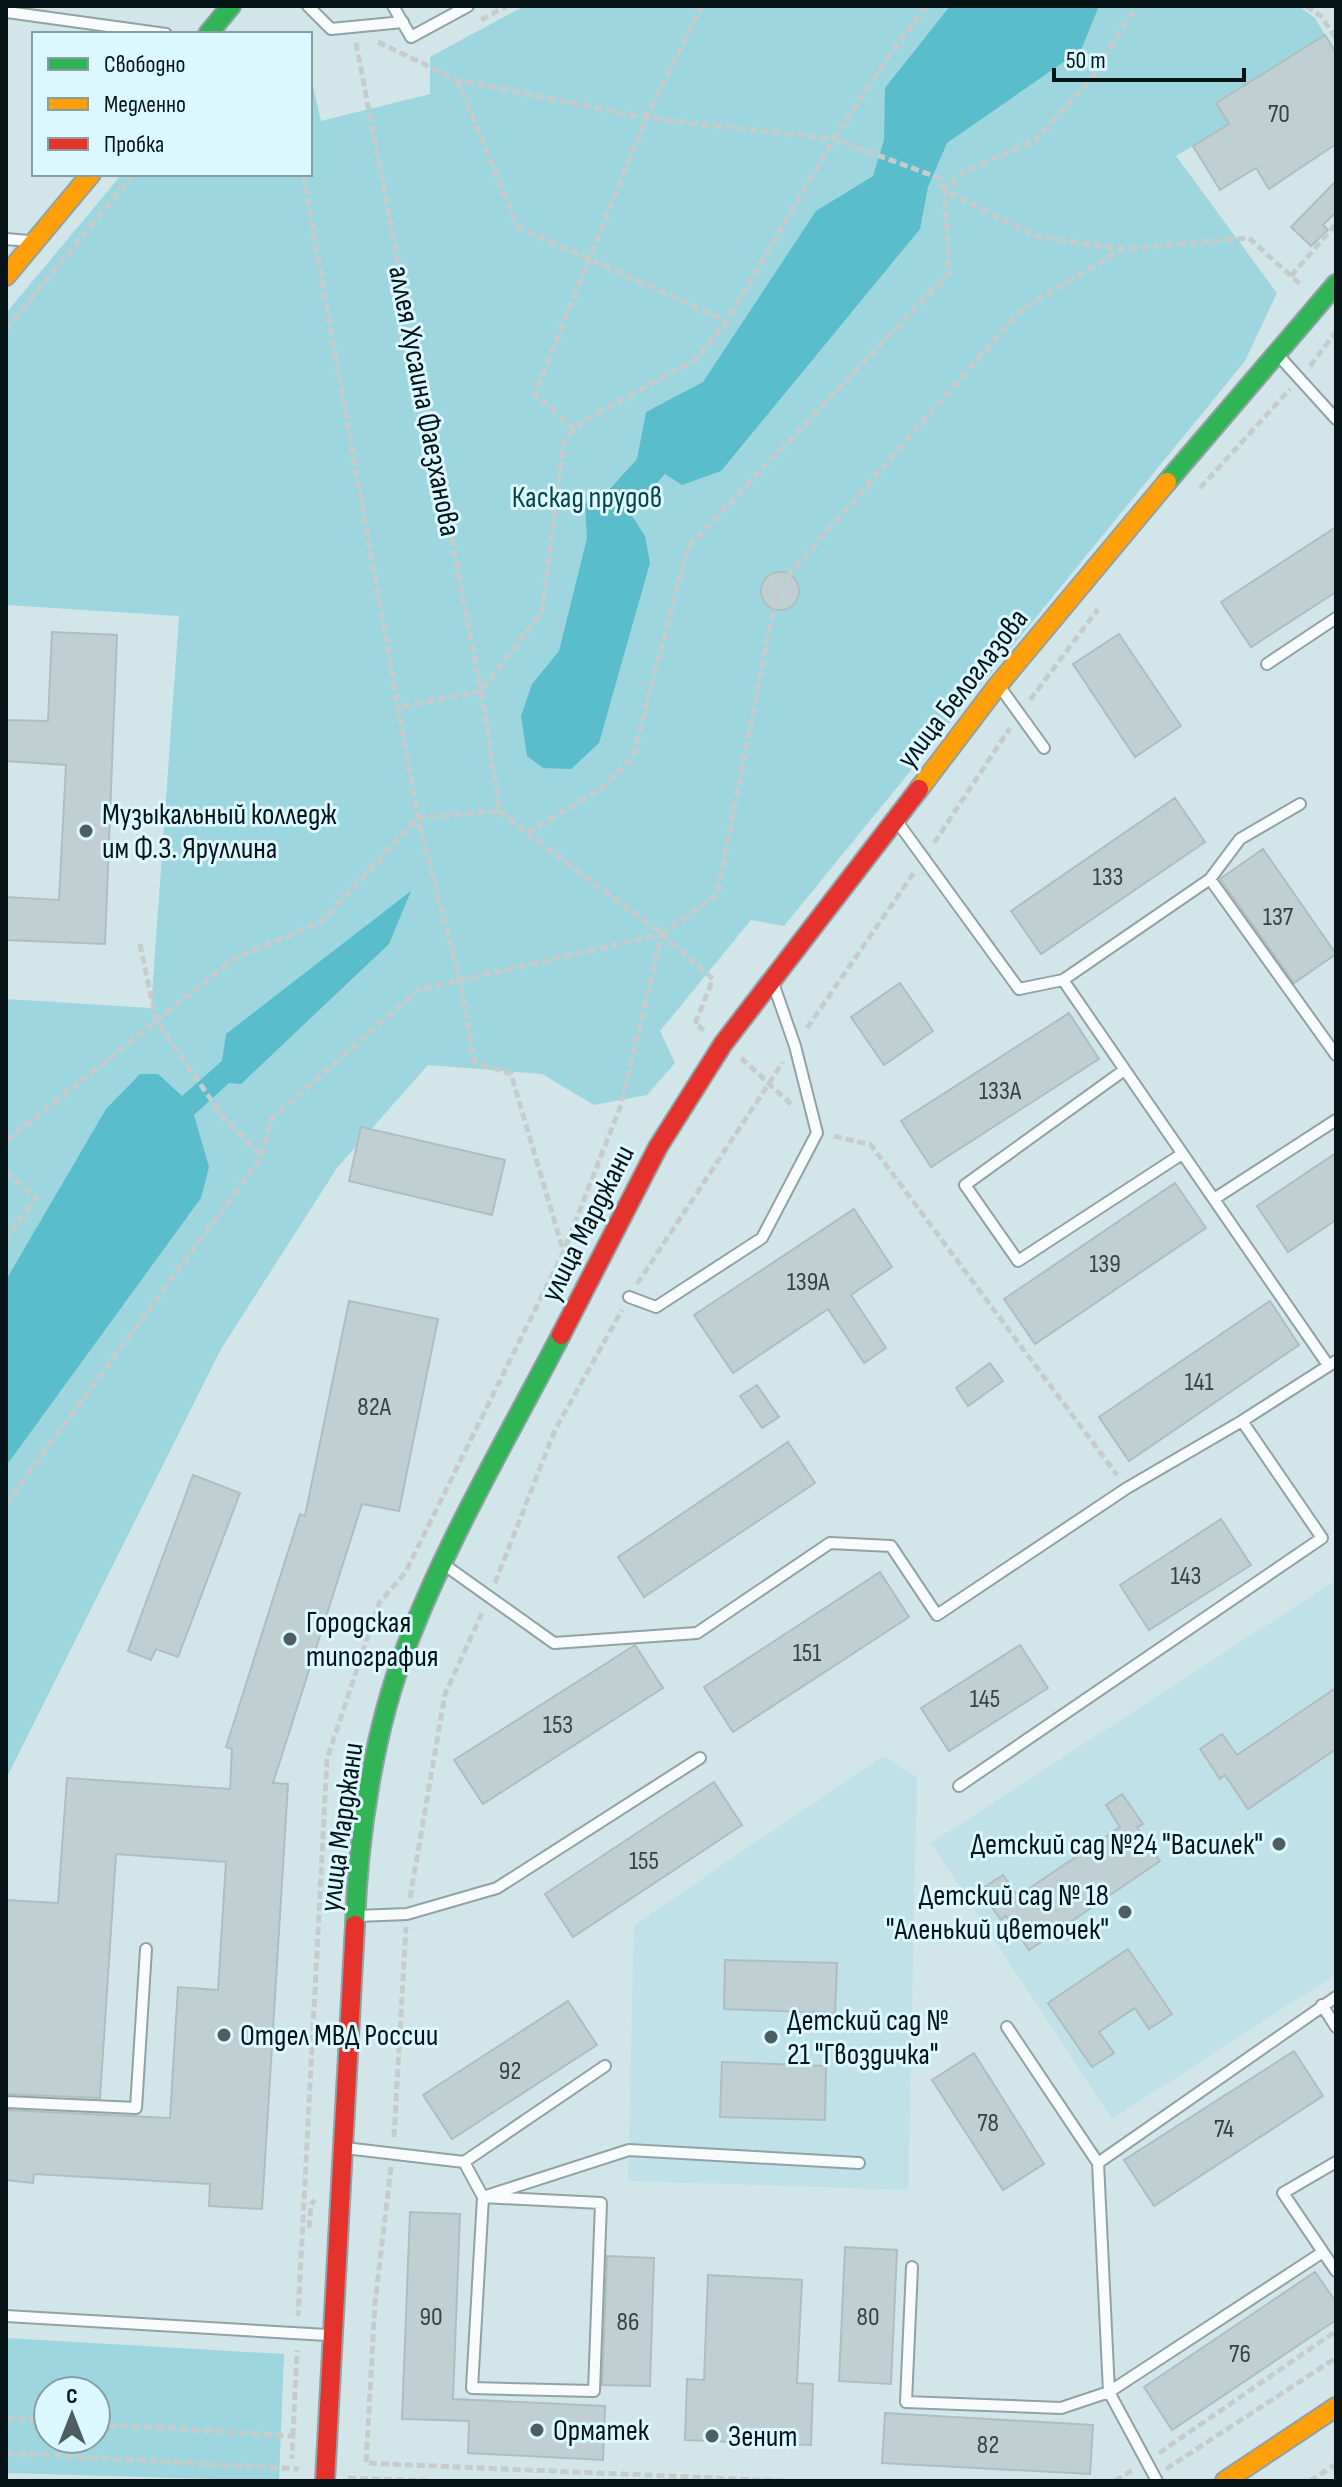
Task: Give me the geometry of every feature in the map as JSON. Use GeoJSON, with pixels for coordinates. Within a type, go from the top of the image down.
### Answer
{"type":"FeatureCollection","features":[{"type":"Feature","properties":{"kind":"street"},"geometry":{"type":"LineString","coordinates":[[210,32],[231,6]]}},
{"type":"Feature","properties":{"kind":"street"},"geometry":{"type":"LineString","coordinates":[[6,276],[89,176]]}},
{"type":"Feature","properties":{"kind":"street","name":"улица Белоглазова"},"geometry":{"type":"LineString","coordinates":[[658,1147],[723,1044],[771,978],[998,685],[1336,284]]}},
{"type":"Feature","properties":{"kind":"street","name":"улица Марджани"},"geometry":{"type":"LineString","coordinates":[[325,2481],[330,2335],[345,2148],[355,1916],[373,1765],[406,1647],[443,1564],[658,1147]]}},
{"type":"Feature","properties":{"kind":"street"},"geometry":{"type":"LineString","coordinates":[[1225,2481],[1336,2407]]}},
{"type":"Feature","properties":{"kind":"lane"},"geometry":{"type":"LineString","coordinates":[[8,6],[7,12],[152,32]]}},
{"type":"Feature","properties":{"kind":"lane"},"geometry":{"type":"LineString","coordinates":[[308,6],[331,29],[403,22]]}},
{"type":"Feature","properties":{"kind":"lane"},"geometry":{"type":"LineString","coordinates":[[393,6],[411,37],[468,6]]}},
{"type":"Feature","properties":{"kind":"lane"},"geometry":{"type":"LineString","coordinates":[[6,239],[35,241]]}},
{"type":"Feature","properties":{"kind":"lane"},"geometry":{"type":"LineString","coordinates":[[1278,355],[1336,419]]}},
{"type":"Feature","properties":{"kind":"lane"},"geometry":{"type":"LineString","coordinates":[[1267,664],[1336,618]]}},
{"type":"Feature","properties":{"kind":"lane"},"geometry":{"type":"LineString","coordinates":[[998,685],[1044,748]]}},
{"type":"Feature","properties":{"kind":"lane"},"geometry":{"type":"LineString","coordinates":[[895,819],[1019,989],[1063,980],[1210,879],[1240,839],[1300,804]]}},
{"type":"Feature","properties":{"kind":"lane"},"geometry":{"type":"LineString","coordinates":[[1210,879],[1336,1055]]}},
{"type":"Feature","properties":{"kind":"lane"},"geometry":{"type":"LineString","coordinates":[[629,1297],[656,1307],[762,1238],[817,1133],[795,1046],[771,978]]}},
{"type":"Feature","properties":{"kind":"lane"},"geometry":{"type":"LineString","coordinates":[[443,1564],[554,1643],[697,1633],[830,1543],[891,1546],[937,1615],[1127,1488],[1242,1421],[1332,1363],[1123,1071],[1063,980]]}},
{"type":"Feature","properties":{"kind":"lane"},"geometry":{"type":"LineString","coordinates":[[1123,1071],[965,1185],[1018,1261],[1182,1154]]}},
{"type":"Feature","properties":{"kind":"lane"},"geometry":{"type":"LineString","coordinates":[[1214,1199],[1336,1120]]}},
{"type":"Feature","properties":{"kind":"lane"},"geometry":{"type":"LineString","coordinates":[[959,1786],[1322,1538],[1242,1421]]}},
{"type":"Feature","properties":{"kind":"lane"},"geometry":{"type":"LineString","coordinates":[[355,1916],[407,1914],[497,1888],[700,1758]]}},
{"type":"Feature","properties":{"kind":"lane"},"geometry":{"type":"LineString","coordinates":[[6,2102],[136,2108],[146,1949]]}},
{"type":"Feature","properties":{"kind":"lane"},"geometry":{"type":"LineString","coordinates":[[1098,2163],[1336,1997]]}},
{"type":"Feature","properties":{"kind":"lane"},"geometry":{"type":"LineString","coordinates":[[1322,2005],[1336,2027]]}},
{"type":"Feature","properties":{"kind":"lane"},"geometry":{"type":"LineString","coordinates":[[1007,2027],[1098,2163],[1109,2392],[1156,2478]]}},
{"type":"Feature","properties":{"kind":"lane"},"geometry":{"type":"LineString","coordinates":[[345,2148],[464,2162],[605,2066]]}},
{"type":"Feature","properties":{"kind":"lane"},"geometry":{"type":"LineString","coordinates":[[483,2197],[629,2150],[859,2163]]}},
{"type":"Feature","properties":{"kind":"lane"},"geometry":{"type":"LineString","coordinates":[[464,2162],[483,2197],[472,2388],[594,2391],[601,2203],[483,2197]]}},
{"type":"Feature","properties":{"kind":"lane"},"geometry":{"type":"LineString","coordinates":[[1336,2162],[1283,2193],[1336,2271]]}},
{"type":"Feature","properties":{"kind":"lane"},"geometry":{"type":"LineString","coordinates":[[912,2267],[906,2402],[1061,2408],[1109,2392],[1323,2252]]}},
{"type":"Feature","properties":{"kind":"lane"},"geometry":{"type":"LineString","coordinates":[[6,2316],[330,2335]]}},
{"type":"Feature","properties":{"kind":"path"},"geometry":{"type":"LineString","coordinates":[[574,429],[535,394],[592,259],[646,118],[702,6]]}},
{"type":"Feature","properties":{"kind":"path"},"geometry":{"type":"LineString","coordinates":[[401,707],[481,691],[542,612],[564,442],[574,429],[695,360],[727,321],[834,139],[895,47],[927,6]]}},
{"type":"Feature","properties":{"kind":"path"},"geometry":{"type":"LineString","coordinates":[[945,191],[964,172],[1036,140],[1092,78],[1136,6]]}},
{"type":"Feature","properties":{"kind":"path"},"geometry":{"type":"LineString","coordinates":[[1306,6],[1321,16],[1336,38]]}},
{"type":"Feature","properties":{"kind":"path","name":"аллея Хусаина Фаезханова"},"geometry":{"type":"LineString","coordinates":[[353,30],[481,691],[500,811]]}},
{"type":"Feature","properties":{"kind":"path"},"geometry":{"type":"LineString","coordinates":[[366,36],[457,80],[646,118],[834,139],[939,178],[945,191],[949,273],[688,547],[633,757],[602,788],[527,833]]}},
{"type":"Feature","properties":{"kind":"path"},"geometry":{"type":"LineString","coordinates":[[457,80],[518,227],[727,321]]}},
{"type":"Feature","properties":{"kind":"path"},"geometry":{"type":"LineString","coordinates":[[6,329],[132,176]]}},
{"type":"Feature","properties":{"kind":"path"},"geometry":{"type":"LineString","coordinates":[[303,176],[401,707],[418,818],[460,981],[474,1062],[511,1074],[563,1253]]}},
{"type":"Feature","properties":{"kind":"path"},"geometry":{"type":"LineString","coordinates":[[945,191],[1039,237],[1123,249],[1249,238],[1321,303]]}},
{"type":"Feature","properties":{"kind":"path"},"geometry":{"type":"LineString","coordinates":[[1291,276],[1336,224]]}},
{"type":"Feature","properties":{"kind":"path"},"geometry":{"type":"LineString","coordinates":[[6,1504],[262,1156],[271,1119],[418,990],[662,934],[717,895],[778,587],[1021,310],[1123,249]]}},
{"type":"Feature","properties":{"kind":"path"},"geometry":{"type":"LineString","coordinates":[[1193,496],[1300,378],[1336,332]]}},
{"type":"Feature","properties":{"kind":"path"},"geometry":{"type":"LineString","coordinates":[[784,2481],[366,2463],[375,2303],[392,2154],[407,1914],[445,1694],[489,1597],[555,1430],[629,1297],[770,1082],[1019,714],[1102,604]]}},
{"type":"Feature","properties":{"kind":"path"},"geometry":{"type":"LineString","coordinates":[[6,1141],[235,958],[321,922],[418,818],[500,811],[662,934],[713,979],[695,1024],[770,1082],[817,1133],[871,1145],[1127,1488]]}},
{"type":"Feature","properties":{"kind":"path"},"geometry":{"type":"LineString","coordinates":[[292,2459],[327,1759],[379,1603],[405,1573],[563,1253],[621,1105],[662,934]]}},
{"type":"Feature","properties":{"kind":"path"},"geometry":{"type":"LineString","coordinates":[[140,944],[156,1020],[223,1117],[262,1156]]}},
{"type":"Feature","properties":{"kind":"path"},"geometry":{"type":"LineString","coordinates":[[6,1172],[36,1198],[6,1238]]}},
{"type":"Feature","properties":{"kind":"path"},"geometry":{"type":"LineString","coordinates":[[1115,2481],[1336,2331]]}},
{"type":"Feature","properties":{"kind":"path"},"geometry":{"type":"LineString","coordinates":[[1156,2478],[1336,2358]]}},
{"type":"Feature","properties":{"kind":"path"},"geometry":{"type":"LineString","coordinates":[[6,2418],[32,2420]]}},
{"type":"Feature","properties":{"kind":"path"},"geometry":{"type":"LineString","coordinates":[[112,2425],[293,2436]]}},
{"type":"Feature","properties":{"kind":"path"},"geometry":{"type":"LineString","coordinates":[[6,2453],[299,2469]]}},
{"type":"Feature","properties":{"kind":"path"},"geometry":{"type":"LineString","coordinates":[[1310,2481],[1336,2464]]}},
{"type":"Feature","properties":{"kind":"path"},"geometry":{"type":"LineString","coordinates":[[366,2481],[431,2481]]}},
{"type":"Feature","properties":{"kind":"shaded area"},"geometry":{"type":"Polygon","coordinates":[[[950,6],[1099,6],[1081,50],[947,143],[928,187],[920,229],[721,471],[682,485],[665,474],[630,513],[645,536],[650,563],[599,743],[571,769],[543,768],[527,756],[521,716],[532,684],[559,651],[587,538],[585,504],[598,490],[610,489],[637,459],[646,412],[703,382],[816,211],[873,176],[884,140],[885,88],[950,6]]]}},
{"type":"Feature","properties":{"kind":"shaded area"},"geometry":{"type":"Polygon","coordinates":[[[411,891],[389,944],[241,1084],[229,1083],[194,1115],[209,1167],[201,1198],[6,1466],[6,1280],[106,1109],[140,1074],[158,1074],[182,1096],[222,1061],[226,1034],[411,891]]]}},
{"type":"Feature","properties":{"kind":"shaded area","name":"Детский сад № 18 \"Аленький цветочек\""},"geometry":{"type":"Polygon","coordinates":[[[1336,1580],[1336,1974],[1112,2119],[931,1843],[1336,1580]]]}},
{"type":"Feature","properties":{"kind":"shaded area","name":"Детский сад № 21 \"Гвоздичка\""},"geometry":{"type":"Polygon","coordinates":[[[883,1756],[917,1777],[908,2190],[628,2181],[634,1925],[883,1756]]]}},
{"type":"Feature","properties":{"kind":"green space","name":"Каскад прудов"},"geometry":{"type":"Polygon","coordinates":[[[524,6],[1299,6],[1315,18],[1325,35],[1216,102],[1229,124],[1176,156],[1277,293],[1245,361],[784,926],[751,920],[660,1031],[675,1063],[647,1095],[594,1105],[542,1074],[428,1065],[337,1168],[221,1349],[6,1779],[6,999],[151,1008],[179,616],[6,605],[6,313],[120,176],[312,176],[312,82],[321,121],[430,94],[430,57],[524,6]]]}},
{"type":"Feature","properties":{"kind":"green space"},"geometry":{"type":"Polygon","coordinates":[[[6,2338],[284,2354],[279,2481],[6,2473],[6,2338]]]}},
{"type":"Feature","properties":{"kind":"building"},"geometry":{"type":"Polygon","coordinates":[[[1325,35],[1336,53],[1336,144],[1269,189],[1256,168],[1220,190],[1193,146],[1229,124],[1216,103],[1325,35]]]}},
{"type":"Feature","properties":{"kind":"building"},"geometry":{"type":"Polygon","coordinates":[[[1336,181],[1336,212],[1323,225],[1328,230],[1311,246],[1291,227],[1336,181]]]}},
{"type":"Feature","properties":{"kind":"building"},"geometry":{"type":"Polygon","coordinates":[[[1336,527],[1336,592],[1251,647],[1221,602],[1336,527]]]}},
{"type":"Feature","properties":{"kind":"building"},"geometry":{"type":"Polygon","coordinates":[[[780,572],[793,578],[799,591],[793,604],[780,610],[767,604],[761,591],[767,578],[780,572]]]}},
{"type":"Feature","properties":{"kind":"building","name":"Музыкальный колледж им Ф.З. Яруллина"},"geometry":{"type":"Polygon","coordinates":[[[52,632],[117,635],[105,944],[6,940],[6,897],[59,900],[66,765],[6,761],[6,720],[48,721],[52,632]]]}},
{"type":"Feature","properties":{"kind":"building"},"geometry":{"type":"Polygon","coordinates":[[[1119,634],[1181,726],[1135,757],[1073,664],[1119,634]]]}},
{"type":"Feature","properties":{"kind":"building"},"geometry":{"type":"Polygon","coordinates":[[[1175,798],[1205,842],[1041,954],[1011,911],[1175,798]]]}},
{"type":"Feature","properties":{"kind":"building"},"geometry":{"type":"Polygon","coordinates":[[[1263,849],[1336,954],[1294,983],[1220,879],[1263,849]]]}},
{"type":"Feature","properties":{"kind":"building"},"geometry":{"type":"Polygon","coordinates":[[[900,983],[933,1031],[884,1065],[851,1017],[900,983]]]}},
{"type":"Feature","properties":{"kind":"building"},"geometry":{"type":"Polygon","coordinates":[[[1069,1013],[1099,1059],[931,1167],[901,1121],[1069,1013]]]}},
{"type":"Feature","properties":{"kind":"building"},"geometry":{"type":"Polygon","coordinates":[[[361,1127],[505,1160],[492,1215],[349,1181],[361,1127]]]}},
{"type":"Feature","properties":{"kind":"building"},"geometry":{"type":"Polygon","coordinates":[[[1336,1153],[1336,1220],[1288,1252],[1257,1206],[1336,1153]]]}},
{"type":"Feature","properties":{"kind":"building"},"geometry":{"type":"Polygon","coordinates":[[[1175,1183],[1206,1228],[1035,1344],[1004,1299],[1175,1183]]]}},
{"type":"Feature","properties":{"kind":"building"},"geometry":{"type":"Polygon","coordinates":[[[854,1209],[892,1267],[851,1295],[886,1348],[864,1363],[828,1309],[733,1373],[694,1315],[854,1209]]]}},
{"type":"Feature","properties":{"kind":"building"},"geometry":{"type":"Polygon","coordinates":[[[349,1301],[438,1319],[399,1511],[362,1504],[273,1783],[288,1784],[262,2209],[209,2206],[210,2184],[34,2174],[33,2183],[6,2180],[6,2110],[170,2118],[178,1987],[218,1990],[226,1862],[116,1854],[100,2098],[6,2094],[6,1900],[58,1903],[67,1778],[230,1789],[232,1749],[226,1747],[300,1514],[305,1516],[349,1301]]]}},
{"type":"Feature","properties":{"kind":"building"},"geometry":{"type":"Polygon","coordinates":[[[1270,1301],[1299,1345],[1129,1461],[1099,1417],[1270,1301]]]}},
{"type":"Feature","properties":{"kind":"building"},"geometry":{"type":"Polygon","coordinates":[[[990,1363],[1003,1381],[968,1406],[956,1388],[990,1363]]]}},
{"type":"Feature","properties":{"kind":"building"},"geometry":{"type":"Polygon","coordinates":[[[757,1385],[779,1417],[762,1428],[740,1396],[757,1385]]]}},
{"type":"Feature","properties":{"kind":"building"},"geometry":{"type":"Polygon","coordinates":[[[788,1442],[815,1483],[644,1597],[618,1557],[788,1442]]]}},
{"type":"Feature","properties":{"kind":"building"},"geometry":{"type":"Polygon","coordinates":[[[193,1475],[240,1493],[178,1657],[156,1649],[151,1660],[128,1651],[193,1475]]]}},
{"type":"Feature","properties":{"kind":"building"},"geometry":{"type":"Polygon","coordinates":[[[1221,1519],[1251,1565],[1149,1630],[1120,1585],[1221,1519]]]}},
{"type":"Feature","properties":{"kind":"building"},"geometry":{"type":"Polygon","coordinates":[[[880,1572],[909,1617],[733,1732],[704,1687],[880,1572]]]}},
{"type":"Feature","properties":{"kind":"building"},"geometry":{"type":"Polygon","coordinates":[[[635,1645],[663,1688],[483,1804],[454,1760],[635,1645]]]}},
{"type":"Feature","properties":{"kind":"building"},"geometry":{"type":"Polygon","coordinates":[[[1020,1645],[1048,1688],[949,1751],[921,1708],[1020,1645]]]}},
{"type":"Feature","properties":{"kind":"building"},"geometry":{"type":"Polygon","coordinates":[[[1336,1688],[1336,1749],[1248,1809],[1225,1775],[1220,1779],[1200,1749],[1222,1734],[1237,1755],[1336,1688]]]}},
{"type":"Feature","properties":{"kind":"building"},"geometry":{"type":"Polygon","coordinates":[[[714,1782],[742,1825],[573,1937],[545,1894],[714,1782]]]}},
{"type":"Feature","properties":{"kind":"building"},"geometry":{"type":"Polygon","coordinates":[[[1122,1794],[1143,1824],[1137,1827],[1160,1861],[1029,1950],[1006,1916],[1001,1920],[980,1890],[1003,1875],[1018,1896],[1120,1827],[1106,1805],[1122,1794]]]}},
{"type":"Feature","properties":{"kind":"building"},"geometry":{"type":"Polygon","coordinates":[[[1128,1949],[1172,2014],[1149,2029],[1135,2008],[1099,2032],[1114,2053],[1092,2067],[1048,2003],[1128,1949]]]}},
{"type":"Feature","properties":{"kind":"building"},"geometry":{"type":"Polygon","coordinates":[[[725,1960],[837,1963],[835,2013],[724,2009],[725,1960]]]}},
{"type":"Feature","properties":{"kind":"building"},"geometry":{"type":"Polygon","coordinates":[[[568,2001],[597,2045],[452,2139],[423,2095],[568,2001]]]}},
{"type":"Feature","properties":{"kind":"building"},"geometry":{"type":"Polygon","coordinates":[[[1294,2051],[1323,2096],[1154,2206],[1124,2160],[1294,2051]]]}},
{"type":"Feature","properties":{"kind":"building"},"geometry":{"type":"Polygon","coordinates":[[[974,2053],[1044,2164],[1003,2190],[932,2080],[974,2053]]]}},
{"type":"Feature","properties":{"kind":"building"},"geometry":{"type":"Polygon","coordinates":[[[722,2062],[826,2066],[825,2120],[720,2117],[722,2062]]]}},
{"type":"Feature","properties":{"kind":"building"},"geometry":{"type":"Polygon","coordinates":[[[410,2212],[460,2214],[453,2399],[605,2406],[603,2460],[468,2453],[469,2421],[402,2419],[410,2212]]]}},
{"type":"Feature","properties":{"kind":"building"},"geometry":{"type":"Polygon","coordinates":[[[845,2247],[897,2250],[891,2384],[839,2381],[845,2247]]]}},
{"type":"Feature","properties":{"kind":"building"},"geometry":{"type":"Polygon","coordinates":[[[607,2256],[654,2258],[650,2386],[602,2385],[607,2256]]]}},
{"type":"Feature","properties":{"kind":"building"},"geometry":{"type":"Polygon","coordinates":[[[1315,2272],[1336,2302],[1336,2320],[1172,2430],[1144,2387],[1315,2272]]]}},
{"type":"Feature","properties":{"kind":"building"},"geometry":{"type":"Polygon","coordinates":[[[708,2275],[802,2280],[797,2383],[813,2384],[811,2445],[685,2440],[687,2379],[704,2380],[708,2275]]]}},
{"type":"Feature","properties":{"kind":"building"},"geometry":{"type":"Polygon","coordinates":[[[885,2413],[1093,2425],[1090,2474],[882,2463],[885,2413]]]}},
{"type":"Feature","properties":{"kind":"traffic: fast"},"geometry":{"type":"LineString","coordinates":[[210,32],[231,6]]}},
{"type":"Feature","properties":{"kind":"traffic: fast"},"geometry":{"type":"LineString","coordinates":[[1167,482],[1336,284]]}},
{"type":"Feature","properties":{"kind":"traffic: fast"},"geometry":{"type":"LineString","coordinates":[[355,1925],[364,1819],[377,1747],[395,1677],[441,1566],[561,1335]]}},
{"type":"Feature","properties":{"kind":"traffic: slow"},"geometry":{"type":"LineString","coordinates":[[6,276],[89,176]]}},
{"type":"Feature","properties":{"kind":"traffic: slow"},"geometry":{"type":"LineString","coordinates":[[919,789],[998,685],[1167,482]]}},
{"type":"Feature","properties":{"kind":"traffic: slow"},"geometry":{"type":"LineString","coordinates":[[1225,2481],[1336,2407]]}},
{"type":"Feature","properties":{"kind":"traffic: jam"},"geometry":{"type":"LineString","coordinates":[[561,1335],[658,1147],[723,1044],[919,789]]}},
{"type":"Feature","properties":{"kind":"traffic: jam"},"geometry":{"type":"LineString","coordinates":[[325,2481],[355,1925]]}},
{"type":"Feature","properties":{"kind":"place","name":"Музыкальный колледж им Ф.З. Яруллина"},"geometry":{"type":"Point","coordinates":[86,831]}},
{"type":"Feature","properties":{"kind":"place","name":"Городская типография"},"geometry":{"type":"Point","coordinates":[290,1639]}},
{"type":"Feature","properties":{"kind":"place","name":"Детский сад №24 \"Василек\""},"geometry":{"type":"Point","coordinates":[1279,1844]}},
{"type":"Feature","properties":{"kind":"place","name":"Детский сад № 18 \"Аленький цветочек\""},"geometry":{"type":"Point","coordinates":[1125,1912]}},
{"type":"Feature","properties":{"kind":"place","name":"Отдел МВД России"},"geometry":{"type":"Point","coordinates":[224,2035]}},
{"type":"Feature","properties":{"kind":"place","name":"Детский сад № 21 \"Гвоздичка\""},"geometry":{"type":"Point","coordinates":[771,2037]}},
{"type":"Feature","properties":{"kind":"place","name":"Орматек"},"geometry":{"type":"Point","coordinates":[537,2430]}},
{"type":"Feature","properties":{"kind":"place","name":"Зенит"},"geometry":{"type":"Point","coordinates":[712,2436]}}]}
